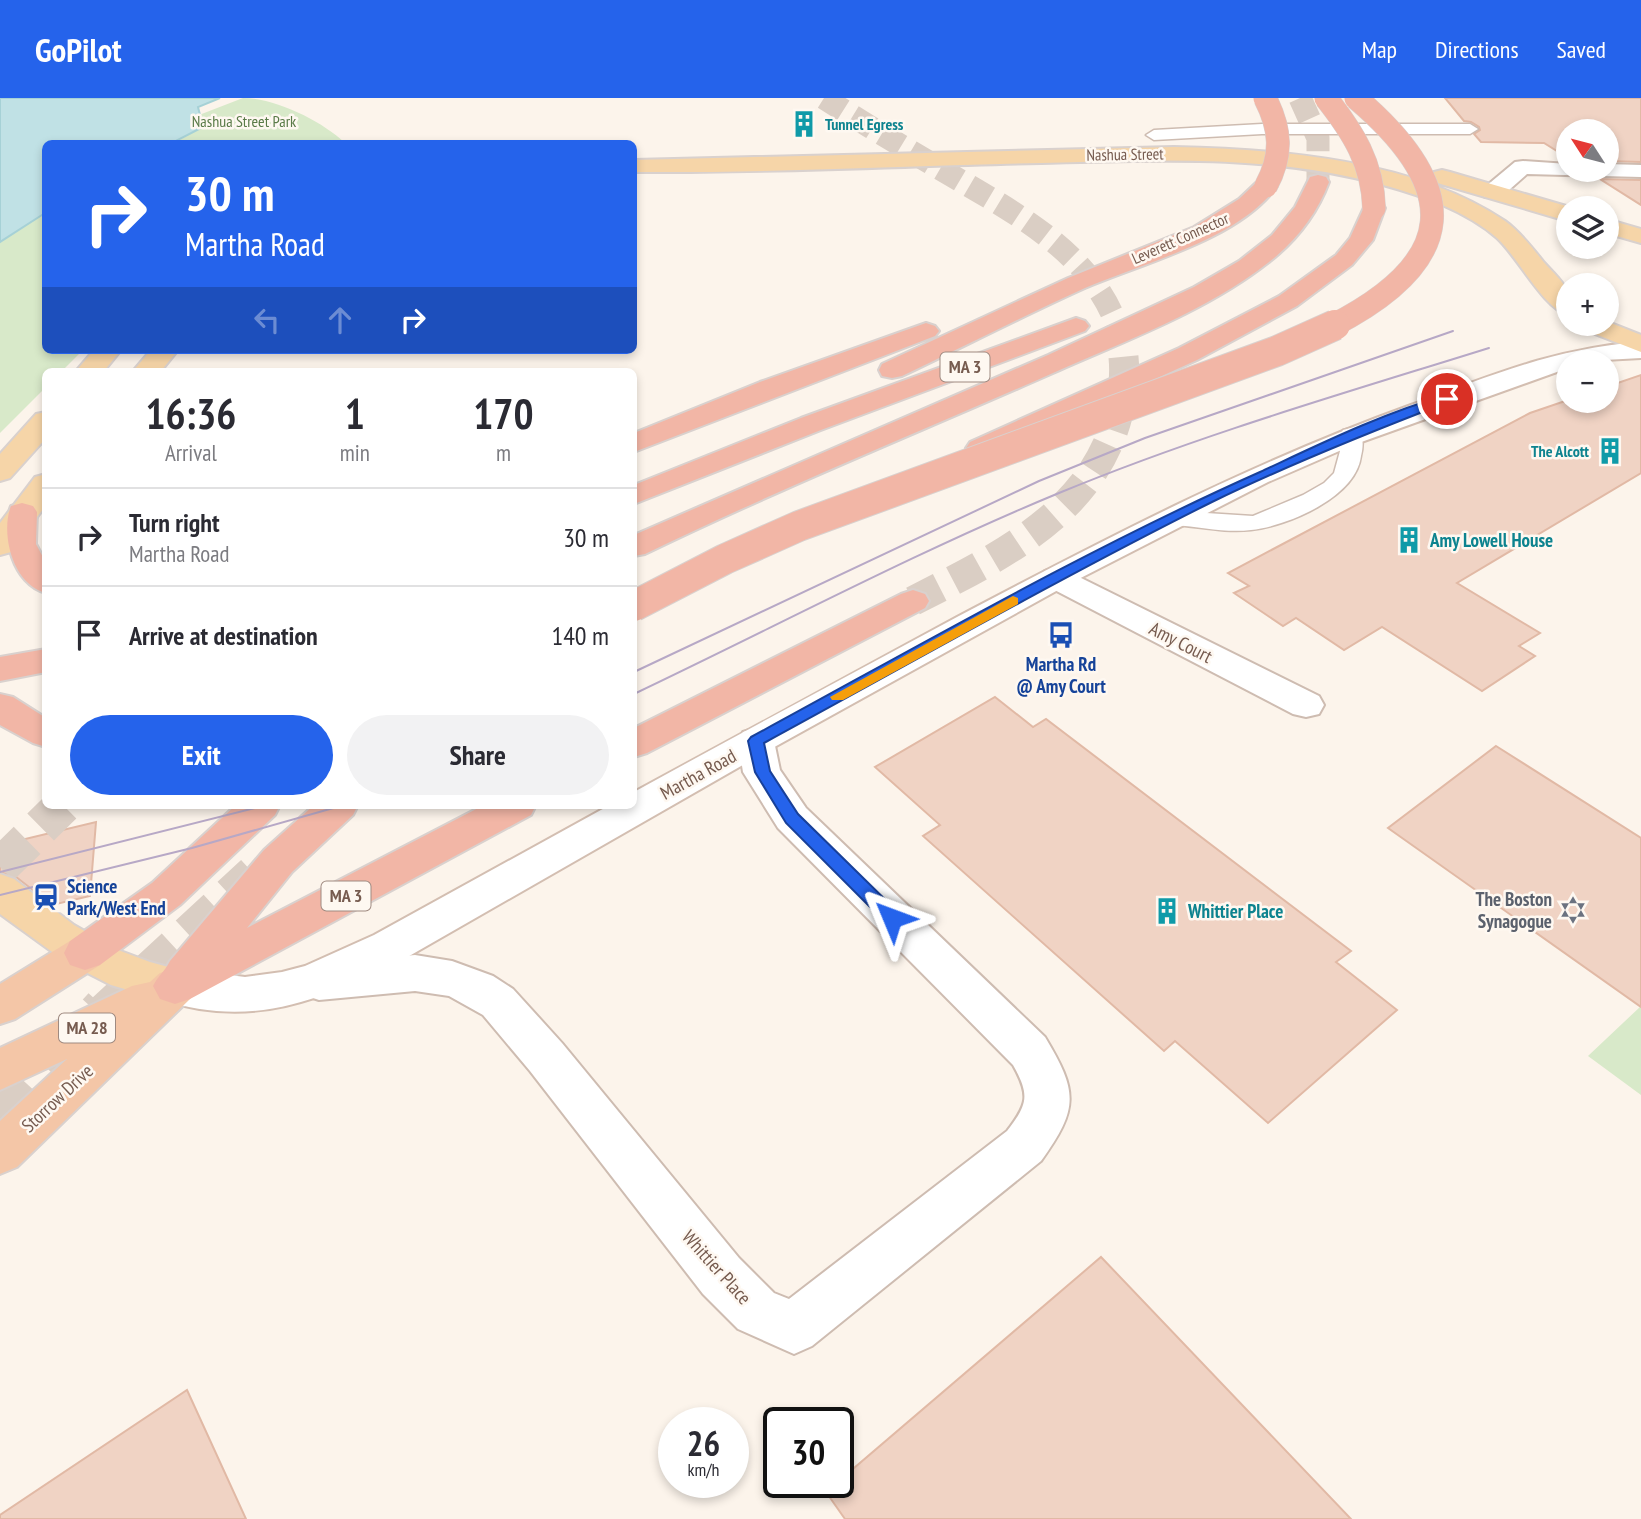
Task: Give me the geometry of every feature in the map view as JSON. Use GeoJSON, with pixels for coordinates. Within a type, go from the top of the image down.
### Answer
{"type":"FeatureCollection","features":[{"type":"Feature","properties":{"kind":"highway","name":"Leverett Connector"},"geometry":{"type":"LineString","coordinates":[[1078,283],[1214,226],[1245,206],[1266,186],[1277,165],[1281,143],[1275,116],[1265,98]]}},
{"type":"Feature","properties":{"kind":"highway"},"geometry":{"type":"LineString","coordinates":[[637,609],[757,548],[1161,367],[1266,314],[1320,281],[1344,260],[1361,240],[1374,208],[1374,184],[1364,152],[1351,129],[1326,98]]}},
{"type":"Feature","properties":{"kind":"highway"},"geometry":{"type":"LineString","coordinates":[[637,604],[725,559],[799,526],[1277,351],[1345,321],[1381,298],[1408,273],[1423,251],[1431,227],[1432,205],[1427,182],[1415,158],[1394,133],[1356,98]]}},
{"type":"Feature","properties":{"kind":"highway","name":"MA 3"},"geometry":{"type":"LineString","coordinates":[[637,492],[811,424],[1191,284],[1255,254],[1290,229],[1307,207],[1318,182]]}},
{"type":"Feature","properties":{"kind":"highway"},"geometry":{"type":"LineString","coordinates":[[637,546],[796,473],[1020,377],[1180,302],[1248,265],[1290,229]]}},
{"type":"Feature","properties":{"kind":"highway"},"geometry":{"type":"LineString","coordinates":[[637,442],[770,388],[975,313],[1078,283]]}},
{"type":"Feature","properties":{"kind":"highway"},"geometry":{"type":"LineString","coordinates":[[637,492],[1078,283]]}},
{"type":"Feature","properties":{"kind":"highway"},"geometry":{"type":"LineString","coordinates":[[22,512],[18,541],[27,564],[42,579]]}},
{"type":"Feature","properties":{"kind":"highway"},"geometry":{"type":"LineString","coordinates":[[637,742],[913,601]]}},
{"type":"Feature","properties":{"kind":"highway"},"geometry":{"type":"LineString","coordinates":[[0,669],[42,661]]}},
{"type":"Feature","properties":{"kind":"highway"},"geometry":{"type":"LineString","coordinates":[[0,706],[17,719],[42,732]]}},
{"type":"Feature","properties":{"kind":"highway"},"geometry":{"type":"LineString","coordinates":[[0,1006],[86,953],[166,894],[257,809]]}},
{"type":"Feature","properties":{"kind":"highway"},"geometry":{"type":"LineString","coordinates":[[174,986],[278,860],[335,809]]}},
{"type":"Feature","properties":{"kind":"highway","name":"MA 3"},"geometry":{"type":"LineString","coordinates":[[174,986],[509,809]]}},
{"type":"Feature","properties":{"kind":"highway","name":"MA 28"},"geometry":{"type":"LineString","coordinates":[[0,1070],[174,986]]}},
{"type":"Feature","properties":{"kind":"highway","name":"Storrow Drive"},"geometry":{"type":"LineString","coordinates":[[0,1152],[174,986]]}},
{"type":"Feature","properties":{"kind":"main road","name":"Nashua Street"},"geometry":{"type":"LineString","coordinates":[[637,149],[1154,135],[1213,136],[1311,149],[1412,170],[1556,211]]}},
{"type":"Feature","properties":{"kind":"main road","name":"Nashua Street"},"geometry":{"type":"LineString","coordinates":[[637,166],[1166,153],[1275,159],[1391,182],[1474,212],[1518,245],[1556,292]]}},
{"type":"Feature","properties":{"kind":"main road"},"geometry":{"type":"LineString","coordinates":[[1493,192],[1523,167],[1542,170],[1641,171]]}},
{"type":"Feature","properties":{"kind":"main road"},"geometry":{"type":"LineString","coordinates":[[1619,230],[1641,236]]}},
{"type":"Feature","properties":{"kind":"main road"},"geometry":{"type":"LineString","coordinates":[[1619,335],[1641,344]]}},
{"type":"Feature","properties":{"kind":"main road","name":"Martha Road"},"geometry":{"type":"LineString","coordinates":[[637,808],[1056,578],[1258,476],[1351,435],[1556,361],[1597,352],[1641,350]]}},
{"type":"Feature","properties":{"kind":"main road"},"geometry":{"type":"LineString","coordinates":[[92,368],[104,354]]}},
{"type":"Feature","properties":{"kind":"main road"},"geometry":{"type":"LineString","coordinates":[[149,368],[161,354]]}},
{"type":"Feature","properties":{"kind":"main road"},"geometry":{"type":"LineString","coordinates":[[0,463],[37,429]]}},
{"type":"Feature","properties":{"kind":"main road"},"geometry":{"type":"LineString","coordinates":[[0,472],[37,429]]}},
{"type":"Feature","properties":{"kind":"main road"},"geometry":{"type":"LineString","coordinates":[[0,545],[42,488]]}},
{"type":"Feature","properties":{"kind":"main road","name":"Amy Court"},"geometry":{"type":"LineString","coordinates":[[1056,578],[1306,705]]}},
{"type":"Feature","properties":{"kind":"main road","name":"Whittier Place"},"geometry":{"type":"LineString","coordinates":[[306,983],[415,973],[452,979],[478,989],[498,1002],[546,1057],[664,1208],[722,1276],[756,1311],[794,1328],[1024,1146],[1043,1122],[1051,1096],[1043,1073],[1029,1051],[792,818],[762,772],[756,741]]}},
{"type":"Feature","properties":{"kind":"main road","name":"Martha Road"},"geometry":{"type":"LineString","coordinates":[[174,986],[244,995],[306,983],[388,947],[635,809]]}},
{"type":"Feature","properties":{"kind":"main road"},"geometry":{"type":"LineString","coordinates":[[0,890],[37,920],[86,953],[151,982],[174,986]]}},
{"type":"Feature","properties":{"kind":"lane"},"geometry":{"type":"LineString","coordinates":[[1154,135],[1262,129],[1470,130]]}},
{"type":"Feature","properties":{"kind":"green space","name":"Nashua Street Park"},"geometry":{"type":"Polygon","coordinates":[[[243,98],[256,99],[297,112],[341,140],[179,140],[203,127],[199,115],[243,98]]]}},
{"type":"Feature","properties":{"kind":"green space"},"geometry":{"type":"Polygon","coordinates":[[[42,215],[42,354],[79,354],[65,368],[42,368],[42,391],[0,433],[0,242],[42,215]]]}},
{"type":"Feature","properties":{"kind":"green space"},"geometry":{"type":"Polygon","coordinates":[[[1641,1006],[1641,1095],[1588,1056],[1641,1006]]]}},
{"type":"Feature","properties":{"kind":"water"},"geometry":{"type":"Polygon","coordinates":[[[0,98],[220,98],[198,107],[203,127],[178,140],[42,140],[42,215],[0,242],[0,98]]]}},
{"type":"Feature","properties":{"kind":"building"},"geometry":{"type":"Polygon","coordinates":[[[1445,98],[1641,98],[1641,162],[1619,161],[1619,119],[1556,119],[1556,150],[1544,143],[1481,142],[1474,134],[1480,130],[1479,127],[1464,121],[1445,98]]]}},
{"type":"Feature","properties":{"kind":"building"},"geometry":{"type":"Polygon","coordinates":[[[1641,180],[1641,205],[1605,182],[1641,180]]]}},
{"type":"Feature","properties":{"kind":"building","name":"Amy Lowell House"},"geometry":{"type":"Polygon","coordinates":[[[1641,375],[1641,473],[1457,583],[1540,633],[1519,646],[1535,656],[1482,691],[1382,627],[1344,650],[1296,618],[1283,626],[1234,593],[1249,586],[1228,573],[1530,413],[1556,404],[1556,413],[1619,413],[1619,383],[1641,375]]]}},
{"type":"Feature","properties":{"kind":"building","name":"Whittier Place"},"geometry":{"type":"Polygon","coordinates":[[[995,697],[1033,727],[1046,719],[1351,951],[1336,962],[1397,1010],[1268,1123],[1175,1041],[1164,1051],[923,836],[940,825],[875,767],[995,697]]]}},
{"type":"Feature","properties":{"kind":"building","name":"The Boston Synagogue"},"geometry":{"type":"Polygon","coordinates":[[[1496,746],[1641,838],[1641,1007],[1388,828],[1496,746]]]}},
{"type":"Feature","properties":{"kind":"building"},"geometry":{"type":"Polygon","coordinates":[[[96,822],[90,896],[52,905],[16,877],[0,872],[0,845],[96,822]]]}},
{"type":"Feature","properties":{"kind":"building"},"geometry":{"type":"Polygon","coordinates":[[[1101,1257],[1351,1519],[845,1519],[830,1498],[854,1498],[854,1468],[1101,1257]]]}},
{"type":"Feature","properties":{"kind":"building"},"geometry":{"type":"Polygon","coordinates":[[[187,1390],[246,1519],[0,1519],[0,1515],[187,1390]]]}},
{"type":"Feature","properties":{"kind":"tunnel"},"geometry":{"type":"LineString","coordinates":[[824,98],[995,201],[1045,235],[1088,275],[1117,326]]}},
{"type":"Feature","properties":{"kind":"tunnel"},"geometry":{"type":"LineString","coordinates":[[1300,98],[1318,138],[1318,182]]}},
{"type":"Feature","properties":{"kind":"tunnel"},"geometry":{"type":"LineString","coordinates":[[913,601],[977,568],[1038,529],[1064,506],[1087,479],[1105,449],[1121,402],[1124,358],[1116,325]]}},
{"type":"Feature","properties":{"kind":"tunnel"},"geometry":{"type":"LineString","coordinates":[[0,867],[59,809]]}},
{"type":"Feature","properties":{"kind":"tunnel"},"geometry":{"type":"LineString","coordinates":[[106,1011],[254,874]]}},
{"type":"Feature","properties":{"kind":"tunnel"},"geometry":{"type":"LineString","coordinates":[[0,1127],[106,1011]]}},
{"type":"Feature","properties":{"kind":"tram line"},"geometry":{"type":"LineString","coordinates":[[637,671],[1039,481],[1145,438],[1453,331]]}},
{"type":"Feature","properties":{"kind":"tram line"},"geometry":{"type":"LineString","coordinates":[[637,693],[898,565],[1059,493],[1219,433],[1489,348]]}},
{"type":"Feature","properties":{"kind":"tram line"},"geometry":{"type":"LineString","coordinates":[[0,872],[251,809]]}},
{"type":"Feature","properties":{"kind":"tram line"},"geometry":{"type":"LineString","coordinates":[[0,895],[192,848],[330,809]]}},
{"type":"Feature","properties":{"kind":"slow traffic"},"geometry":{"type":"LineString","coordinates":[[838,697],[1013,601]]}},
{"type":"Feature","properties":{"kind":"place","name":"Tunnel Egress"},"geometry":{"type":"Point","coordinates":[804,124]}},
{"type":"Feature","properties":{"kind":"place","name":"The Alcott"},"geometry":{"type":"Point","coordinates":[1610,451]}},
{"type":"Feature","properties":{"kind":"place","name":"Amy Lowell House"},"geometry":{"type":"Point","coordinates":[1409,540]}},
{"type":"Feature","properties":{"kind":"place","name":"Martha Rd @ Amy Court"},"geometry":{"type":"Point","coordinates":[1061,635]}},
{"type":"Feature","properties":{"kind":"place","name":"Science Park/West End"},"geometry":{"type":"Point","coordinates":[46,897]}},
{"type":"Feature","properties":{"kind":"place","name":"The Boston Synagogue"},"geometry":{"type":"Point","coordinates":[1573,910]}},
{"type":"Feature","properties":{"kind":"place","name":"Whittier Place"},"geometry":{"type":"Point","coordinates":[1167,911]}},
{"type":"Feature","properties":{"kind":"route"},"geometry":{"type":"LineString","coordinates":[[892,918],[792,818],[762,772],[756,741],[1056,578],[1209,499],[1343,439],[1447,399]]}}]}
